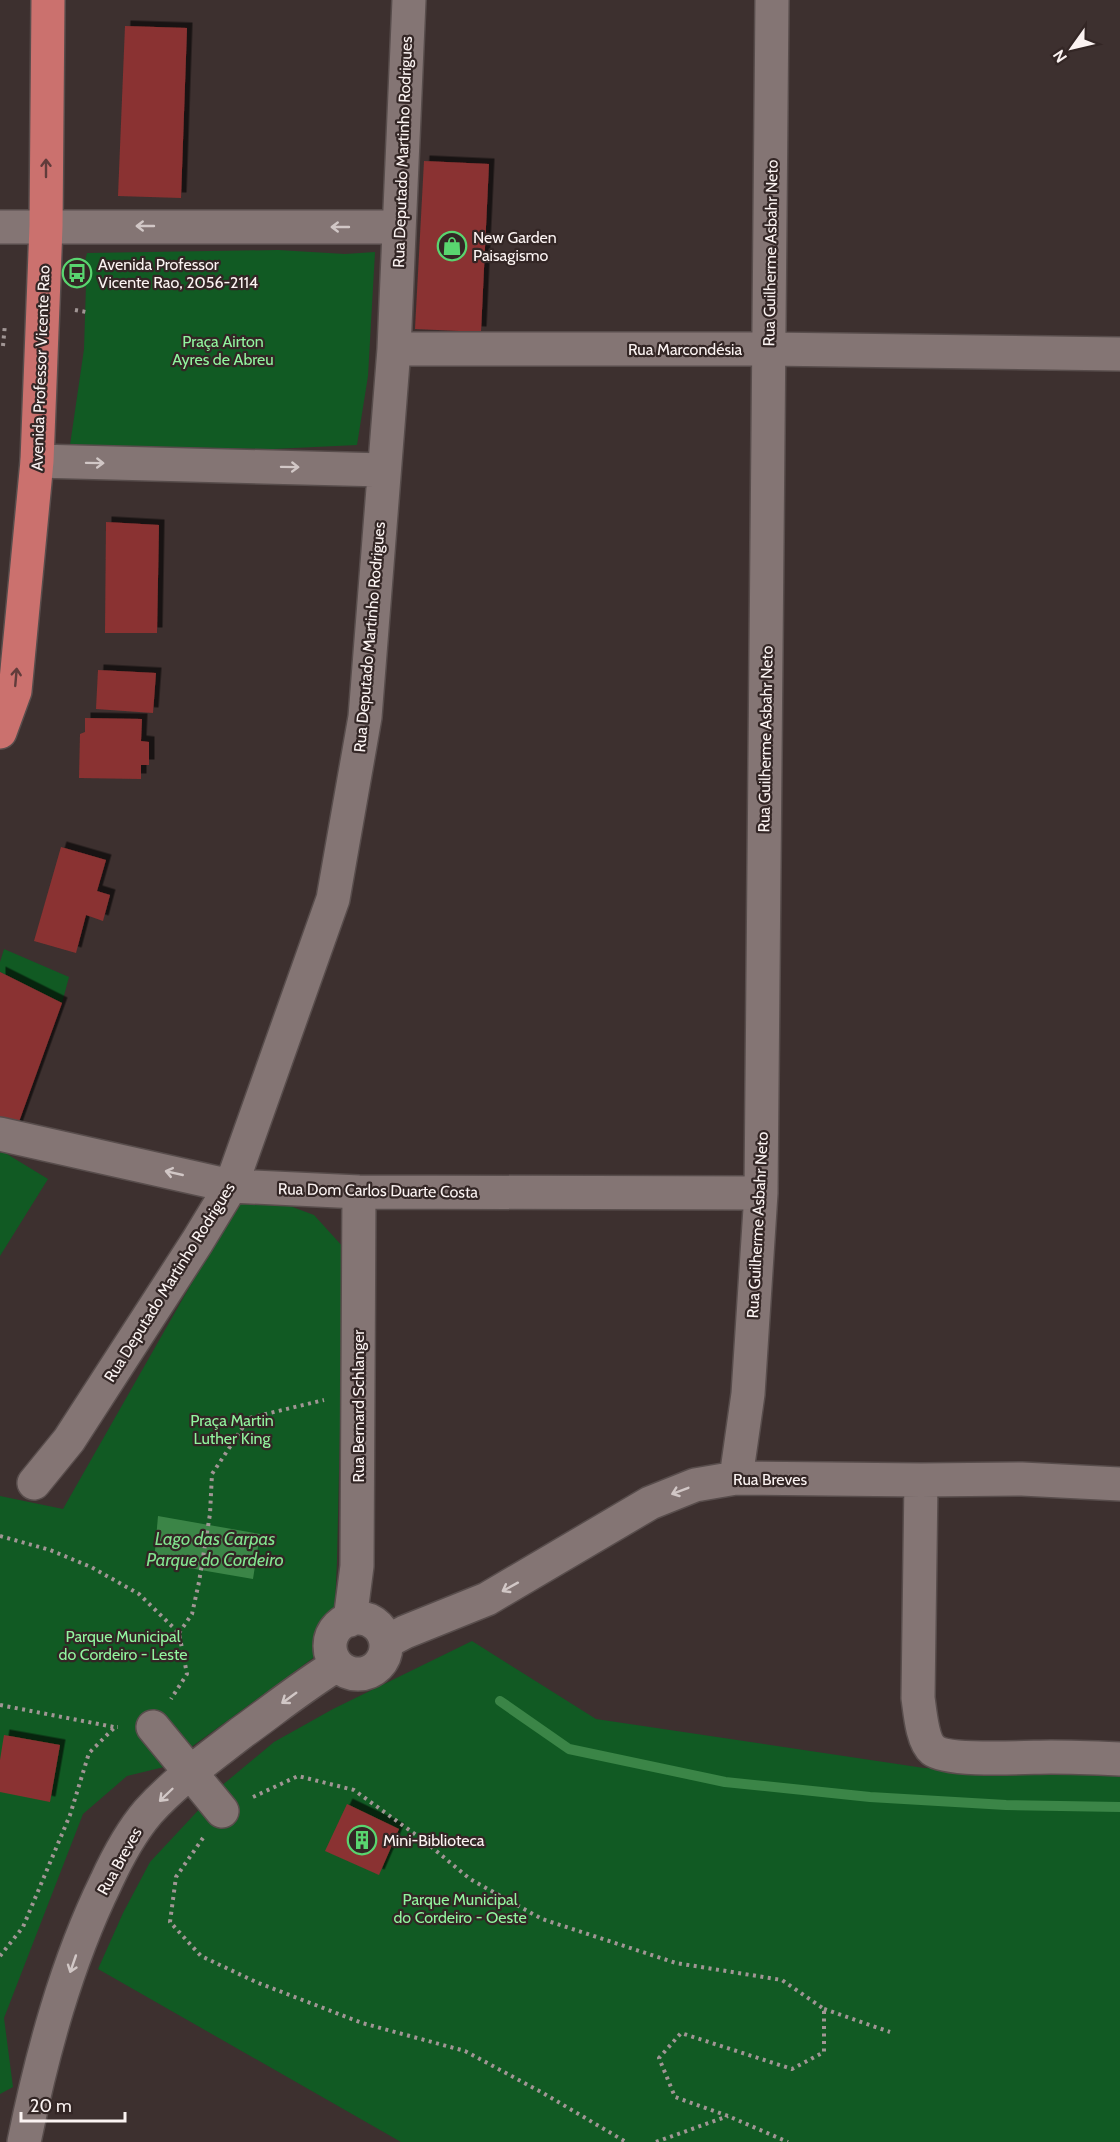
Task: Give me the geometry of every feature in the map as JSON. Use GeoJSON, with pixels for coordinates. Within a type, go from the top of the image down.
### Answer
{"type":"FeatureCollection","features":[{"type":"Feature","properties":{"kind":"main road","name":"Avenida Professor Vicente Rao"},"geometry":{"type":"LineString","coordinates":[[0,732],[15,692],[37,461],[46,226],[48,0]]}},
{"type":"Feature","properties":{"kind":"street","name":"Rua Deputado Martinho Rodrigues"},"geometry":{"type":"LineString","coordinates":[[34,1483],[69,1440],[231,1186],[333,899],[365,717],[394,349],[409,0]]}},
{"type":"Feature","properties":{"kind":"street","name":"Rua Guilherme Asbahr Neto"},"geometry":{"type":"LineString","coordinates":[[736,1478],[748,1394],[761,1193],[772,0]]}},
{"type":"Feature","properties":{"kind":"street"},"geometry":{"type":"LineString","coordinates":[[0,227],[399,227]]}},
{"type":"Feature","properties":{"kind":"street","name":"Rua Marcondésia"},"geometry":{"type":"LineString","coordinates":[[394,349],[769,349],[1120,354]]}},
{"type":"Feature","properties":{"kind":"street"},"geometry":{"type":"LineString","coordinates":[[37,461],[384,470]]}},
{"type":"Feature","properties":{"kind":"street","name":"Rua Dom Carlos Duarte Costa"},"geometry":{"type":"LineString","coordinates":[[0,1134],[231,1186],[359,1192],[761,1193]]}},
{"type":"Feature","properties":{"kind":"street","name":"Rua Bernard Schlanger"},"geometry":{"type":"LineString","coordinates":[[350,1620],[357,1566],[359,1192]]}},
{"type":"Feature","properties":{"kind":"street","name":"Rua Breves"},"geometry":{"type":"LineString","coordinates":[[386,1642],[487,1599],[650,1503],[695,1485],[736,1478],[1022,1479],[1120,1484]]}},
{"type":"Feature","properties":{"kind":"street"},"geometry":{"type":"LineString","coordinates":[[921,1480],[918,1698],[922,1725],[928,1743],[933,1750],[944,1754],[971,1757],[1120,1759]]}},
{"type":"Feature","properties":{"kind":"street"},"geometry":{"type":"LineString","coordinates":[[360,1618],[377,1625],[386,1642],[383,1659],[378,1666],[370,1671],[353,1673],[337,1665],[331,1647],[336,1630],[350,1620],[360,1618]]}},
{"type":"Feature","properties":{"kind":"street","name":"Rua Breves"},"geometry":{"type":"LineString","coordinates":[[24,2142],[57,2012],[90,1914],[120,1852],[147,1813],[189,1772],[288,1698],[337,1665]]}},
{"type":"Feature","properties":{"kind":"street"},"geometry":{"type":"LineString","coordinates":[[153,1727],[222,1811]]}},
{"type":"Feature","properties":{"kind":"path"},"geometry":{"type":"LineString","coordinates":[[179,1633],[192,1614],[199,1582],[210,1514],[212,1474],[249,1418],[341,1396],[359,1396]]}},
{"type":"Feature","properties":{"kind":"path"},"geometry":{"type":"LineString","coordinates":[[0,1536],[50,1550],[91,1568],[139,1594],[179,1633],[187,1674],[153,1727],[115,1727],[0,1705]]}},
{"type":"Feature","properties":{"kind":"path"},"geometry":{"type":"LineString","coordinates":[[0,1956],[23,1927],[70,1815],[89,1752],[115,1727]]}},
{"type":"Feature","properties":{"kind":"path"},"geometry":{"type":"LineString","coordinates":[[626,2142],[543,2093],[465,2051],[362,2023],[256,1982],[201,1956],[170,1922],[176,1877],[222,1811],[298,1776],[354,1790],[423,1840],[470,1879],[542,1919],[676,1964],[782,1980],[824,2009],[890,2032]]}},
{"type":"Feature","properties":{"kind":"path"},"geometry":{"type":"LineString","coordinates":[[788,2142],[728,2116],[675,2097],[659,2058],[681,2033],[792,2069],[824,2052],[824,2009]]}},
{"type":"Feature","properties":{"kind":"path"},"geometry":{"type":"LineString","coordinates":[[656,2142],[728,2116]]}},
{"type":"Feature","properties":{"kind":"green space","name":"Praça Airton Ayres de Abreu"},"geometry":{"type":"Polygon","coordinates":[[[278,250],[345,254],[375,252],[368,376],[357,445],[273,449],[70,445],[84,349],[86,285],[83,269],[87,253],[278,250]]]}},
{"type":"Feature","properties":{"kind":"green space"},"geometry":{"type":"Polygon","coordinates":[[[4,949],[69,977],[62,1003],[0,972],[4,949]]]}},
{"type":"Feature","properties":{"kind":"green space"},"geometry":{"type":"Polygon","coordinates":[[[2,1151],[48,1179],[0,1256],[0,1153],[2,1151]]]}},
{"type":"Feature","properties":{"kind":"green space"},"geometry":{"type":"Polygon","coordinates":[[[239,1200],[279,1202],[314,1215],[344,1248],[335,1605],[313,1658],[164,1767],[127,1776],[83,1814],[4,2018],[13,2087],[0,2094],[0,1496],[63,1509],[239,1200]]]}},
{"type":"Feature","properties":{"kind":"green space","name":"Parque Municipal do Cordeiro - Oeste"},"geometry":{"type":"Polygon","coordinates":[[[472,1641],[596,1719],[924,1768],[1120,1774],[1120,2142],[401,2142],[98,1969],[123,1913],[150,1862],[220,1787],[274,1742],[333,1709],[472,1641]]]}},
{"type":"Feature","properties":{"kind":"water","name":"Lago das Carpas Parque do Cordeiro"},"geometry":{"type":"Polygon","coordinates":[[[158,1516],[260,1534],[253,1579],[154,1562],[158,1516]]]}},
{"type":"Feature","properties":{"kind":"building"},"geometry":{"type":"Polygon","coordinates":[[[125,26],[187,28],[181,198],[118,196],[125,26]]]}},
{"type":"Feature","properties":{"kind":"building","name":"New Garden Paisagismo"},"geometry":{"type":"Polygon","coordinates":[[[424,161],[489,164],[481,332],[415,329],[424,161]]]}},
{"type":"Feature","properties":{"kind":"building"},"geometry":{"type":"Polygon","coordinates":[[[106,522],[159,525],[157,633],[105,633],[106,522]]]}},
{"type":"Feature","properties":{"kind":"building"},"geometry":{"type":"Polygon","coordinates":[[[98,670],[156,673],[153,713],[96,709],[98,670]]]}},
{"type":"Feature","properties":{"kind":"building"},"geometry":{"type":"Polygon","coordinates":[[[85,718],[142,719],[141,741],[149,742],[149,765],[141,765],[141,779],[79,778],[80,734],[85,732],[85,718]]]}},
{"type":"Feature","properties":{"kind":"building"},"geometry":{"type":"Polygon","coordinates":[[[61,847],[106,860],[97,891],[110,895],[103,921],[86,915],[76,953],[34,941],[61,847]]]}},
{"type":"Feature","properties":{"kind":"building"},"geometry":{"type":"Polygon","coordinates":[[[0,972],[62,1003],[16,1130],[0,1125],[0,972]]]}},
{"type":"Feature","properties":{"kind":"building"},"geometry":{"type":"Polygon","coordinates":[[[4,1735],[60,1745],[50,1802],[0,1792],[0,1760],[4,1735]]]}},
{"type":"Feature","properties":{"kind":"building","name":"Mini-Biblioteca"},"geometry":{"type":"Polygon","coordinates":[[[347,1804],[399,1829],[379,1875],[325,1851],[347,1804]]]}},
{"type":"Feature","properties":{"kind":"waterway"},"geometry":{"type":"LineString","coordinates":[[500,1701],[569,1749],[725,1782],[870,1797],[1006,1805],[1120,1807]]}},
{"type":"Feature","properties":{"kind":"place","name":"New Garden Paisagismo"},"geometry":{"type":"Point","coordinates":[452,246]}},
{"type":"Feature","properties":{"kind":"place","name":"Avenida Professor Vicente Rao, 2056-2114"},"geometry":{"type":"Point","coordinates":[77,273]}},
{"type":"Feature","properties":{"kind":"place","name":"Mini-Biblioteca"},"geometry":{"type":"Point","coordinates":[362,1840]}},
{"type":"Feature","properties":{"kind":"park label","name":"Praça Martin Luther King"},"geometry":{"type":"Point","coordinates":[232,1429]}},
{"type":"Feature","properties":{"kind":"park label","name":"Parque Municipal do Cordeiro - Leste"},"geometry":{"type":"Point","coordinates":[123,1645]}}]}
